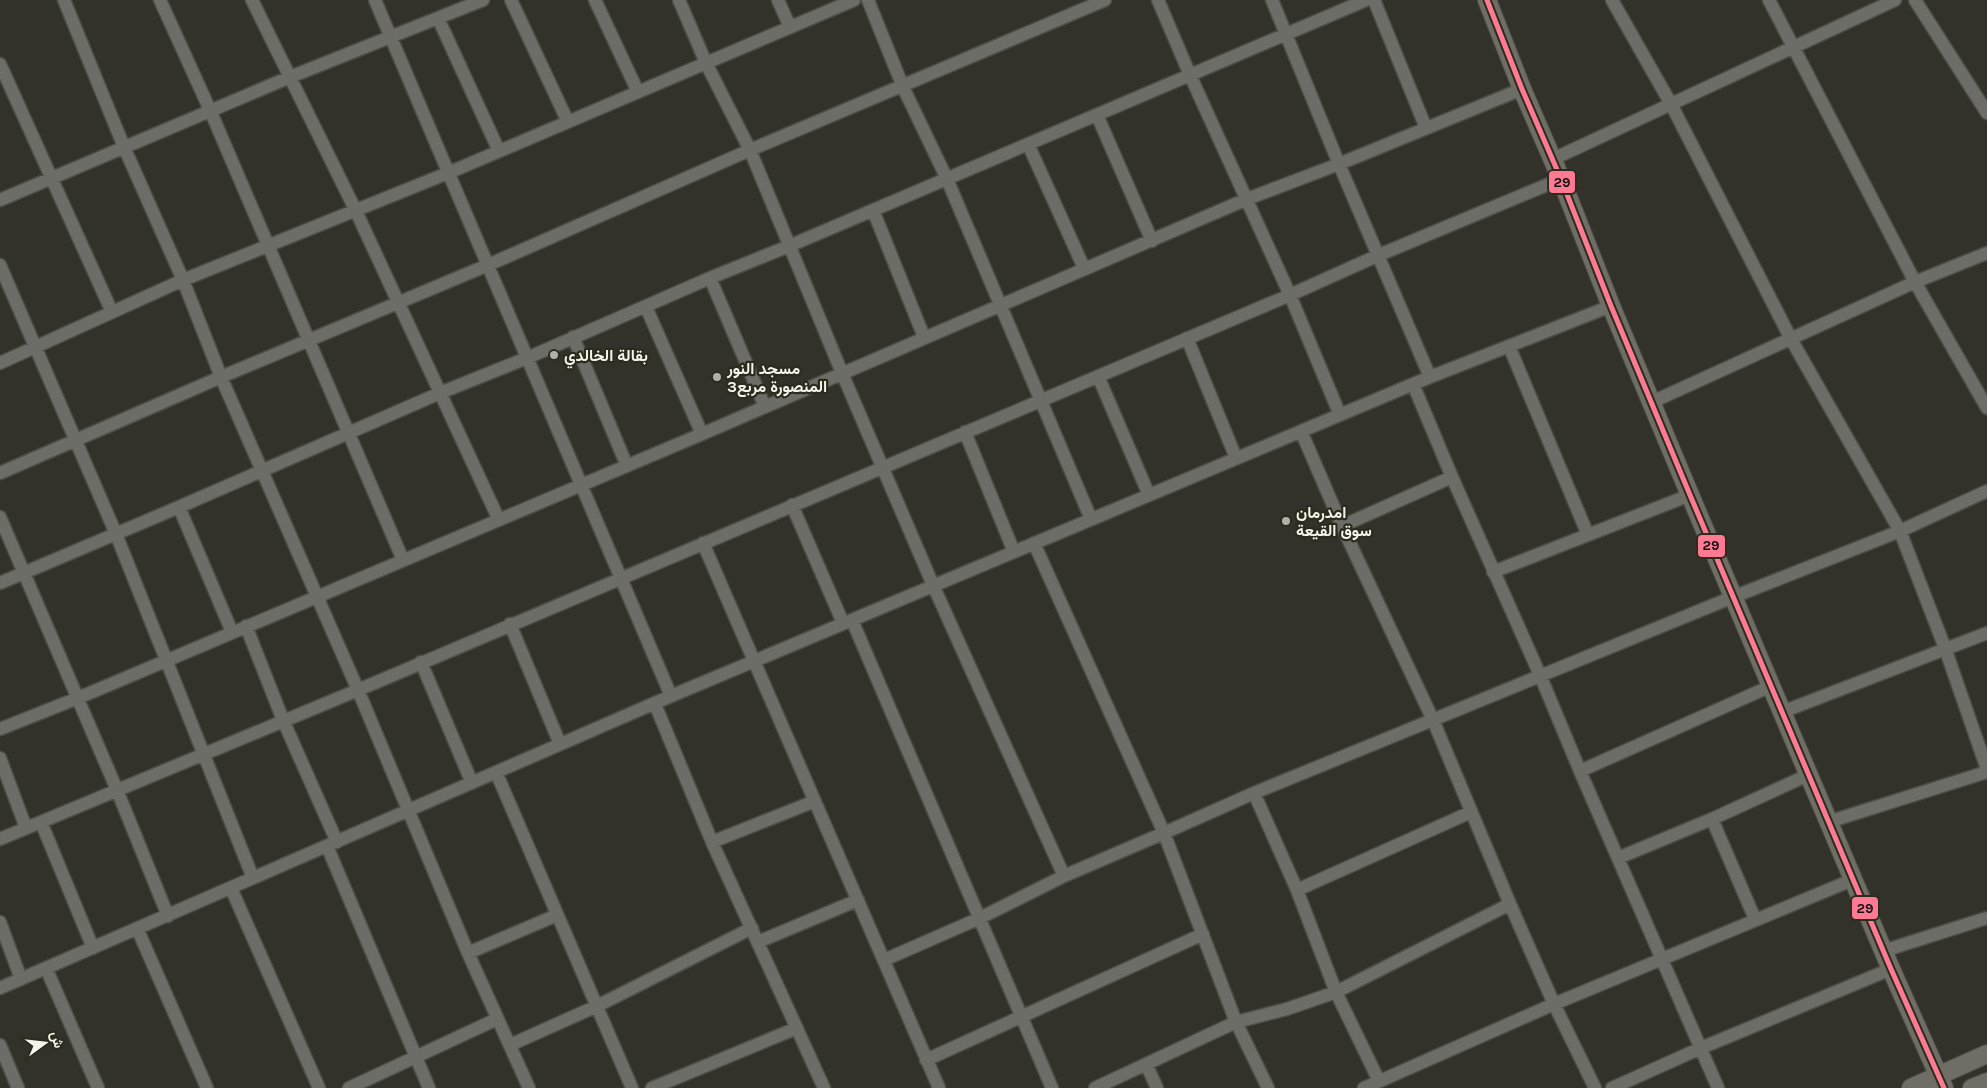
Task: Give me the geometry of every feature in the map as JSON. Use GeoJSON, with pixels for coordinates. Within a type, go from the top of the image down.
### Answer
{"type":"FeatureCollection","features":[{"type":"Feature","properties":{"kind":"street"},"geometry":{"type":"LineString","coordinates":[[64,0],[124,147],[183,280],[261,470],[358,690],[468,953],[529,1088]]}},
{"type":"Feature","properties":{"kind":"street"},"geometry":{"type":"LineString","coordinates":[[160,0],[210,110],[403,560]]}},
{"type":"Feature","properties":{"kind":"street"},"geometry":{"type":"LineString","coordinates":[[252,0],[355,209],[499,520]]}},
{"type":"Feature","properties":{"kind":"street"},"geometry":{"type":"LineString","coordinates":[[375,0],[671,696]]}},
{"type":"Feature","properties":{"kind":"street"},"geometry":{"type":"LineString","coordinates":[[0,200],[210,110],[483,0]]}},
{"type":"Feature","properties":{"kind":"street"},"geometry":{"type":"LineString","coordinates":[[511,0],[568,122]]}},
{"type":"Feature","properties":{"kind":"street"},"geometry":{"type":"LineString","coordinates":[[595,0],[638,92]]}},
{"type":"Feature","properties":{"kind":"street"},"geometry":{"type":"LineString","coordinates":[[678,0],[706,63],[750,150],[842,373],[933,585],[1064,876]]}},
{"type":"Feature","properties":{"kind":"street"},"geometry":{"type":"LineString","coordinates":[[778,0],[790,27]]}},
{"type":"Feature","properties":{"kind":"street"},"geometry":{"type":"LineString","coordinates":[[0,363],[183,280],[499,151],[854,0]]}},
{"type":"Feature","properties":{"kind":"street"},"geometry":{"type":"LineString","coordinates":[[868,0],[903,87],[947,178],[1091,519]]}},
{"type":"Feature","properties":{"kind":"street"},"geometry":{"type":"LineString","coordinates":[[0,473],[488,265],[750,150],[903,87],[1105,0]]}},
{"type":"Feature","properties":{"kind":"street"},"geometry":{"type":"LineString","coordinates":[[1158,0],[1290,295],[1340,415]]}},
{"type":"Feature","properties":{"kind":"street"},"geometry":{"type":"LineString","coordinates":[[1272,0],[1339,164],[1430,377]]}},
{"type":"Feature","properties":{"kind":"street"},"geometry":{"type":"LineString","coordinates":[[0,583],[179,507],[347,432],[527,358],[710,278],[1366,0]]}},
{"type":"Feature","properties":{"kind":"street"},"geometry":{"type":"LineString","coordinates":[[1374,0],[1426,128]]}},
{"type":"Feature","properties":{"kind":"street"},"geometry":{"type":"LineString","coordinates":[[1487,0],[1690,495],[1890,969],[1941,1082]]}},
{"type":"Feature","properties":{"kind":"street"},"geometry":{"type":"LineString","coordinates":[[1612,0],[1672,104],[1791,340],[1900,531],[1945,648],[1987,770],[1828,822]]}},
{"type":"Feature","properties":{"kind":"street"},"geometry":{"type":"LineString","coordinates":[[1769,0],[1916,282],[1987,408]]}},
{"type":"Feature","properties":{"kind":"street"},"geometry":{"type":"LineString","coordinates":[[1553,158],[1794,48],[1894,0]]}},
{"type":"Feature","properties":{"kind":"street"},"geometry":{"type":"LineString","coordinates":[[1915,0],[1987,113]]}},
{"type":"Feature","properties":{"kind":"street"},"geometry":{"type":"LineString","coordinates":[[438,18],[499,151]]}},
{"type":"Feature","properties":{"kind":"street"},"geometry":{"type":"LineString","coordinates":[[0,64],[112,312]]}},
{"type":"Feature","properties":{"kind":"street"},"geometry":{"type":"LineString","coordinates":[[0,729],[78,698],[628,466],[1247,199],[1339,164],[1522,89]]}},
{"type":"Feature","properties":{"kind":"street"},"geometry":{"type":"LineString","coordinates":[[1098,115],[1152,241]]}},
{"type":"Feature","properties":{"kind":"street"},"geometry":{"type":"LineString","coordinates":[[1028,144],[1084,268]]}},
{"type":"Feature","properties":{"kind":"street"},"geometry":{"type":"LineString","coordinates":[[0,839],[358,690],[1290,295],[1379,254],[1561,179]]}},
{"type":"Feature","properties":{"kind":"street"},"geometry":{"type":"LineString","coordinates":[[873,210],[924,337]]}},
{"type":"Feature","properties":{"kind":"street"},"geometry":{"type":"LineString","coordinates":[[1652,402],[1916,282],[1987,253]]}},
{"type":"Feature","properties":{"kind":"street"},"geometry":{"type":"LineString","coordinates":[[0,265],[116,534],[253,878]]}},
{"type":"Feature","properties":{"kind":"street"},"geometry":{"type":"LineString","coordinates":[[710,278],[765,407]]}},
{"type":"Feature","properties":{"kind":"street"},"geometry":{"type":"LineString","coordinates":[[0,988],[671,696],[933,585],[1430,377],[1611,306]]}},
{"type":"Feature","properties":{"kind":"street"},"geometry":{"type":"LineString","coordinates":[[646,307],[702,434]]}},
{"type":"Feature","properties":{"kind":"street"},"geometry":{"type":"LineString","coordinates":[[573,337],[628,466]]}},
{"type":"Feature","properties":{"kind":"street"},"geometry":{"type":"LineString","coordinates":[[1187,338],[1236,458]]}},
{"type":"Feature","properties":{"kind":"street"},"geometry":{"type":"LineString","coordinates":[[1509,346],[1588,535]]}},
{"type":"Feature","properties":{"kind":"street"},"geometry":{"type":"LineString","coordinates":[[1098,376],[1149,495]]}},
{"type":"Feature","properties":{"kind":"street"},"geometry":{"type":"LineString","coordinates":[[1413,384],[1718,1088]]}},
{"type":"Feature","properties":{"kind":"street"},"geometry":{"type":"LineString","coordinates":[[1301,431],[1342,526],[1433,720],[1554,1004],[1595,1088]]}},
{"type":"Feature","properties":{"kind":"street"},"geometry":{"type":"LineString","coordinates":[[965,432],[1014,552]]}},
{"type":"Feature","properties":{"kind":"street"},"geometry":{"type":"LineString","coordinates":[[1342,526],[1452,477]]}},
{"type":"Feature","properties":{"kind":"street"},"geometry":{"type":"LineString","coordinates":[[884,960],[980,918],[1064,876],[1164,834],[1254,792],[1900,531],[1987,491]]}},
{"type":"Feature","properties":{"kind":"street"},"geometry":{"type":"LineString","coordinates":[[1493,572],[1690,495]]}},
{"type":"Feature","properties":{"kind":"street"},"geometry":{"type":"LineString","coordinates":[[792,505],[848,622],[980,918],[1052,1088]]}},
{"type":"Feature","properties":{"kind":"street"},"geometry":{"type":"LineString","coordinates":[[179,507],[232,632]]}},
{"type":"Feature","properties":{"kind":"street"},"geometry":{"type":"LineString","coordinates":[[0,517],[117,790],[168,916]]}},
{"type":"Feature","properties":{"kind":"street"},"geometry":{"type":"LineString","coordinates":[[703,543],[939,1088]]}},
{"type":"Feature","properties":{"kind":"street"},"geometry":{"type":"LineString","coordinates":[[1034,543],[1164,834],[1236,1022],[1268,1088]]}},
{"type":"Feature","properties":{"kind":"street"},"geometry":{"type":"LineString","coordinates":[[510,624],[560,744]]}},
{"type":"Feature","properties":{"kind":"street"},"geometry":{"type":"LineString","coordinates":[[246,626],[429,1088]]}},
{"type":"Feature","properties":{"kind":"street"},"geometry":{"type":"LineString","coordinates":[[1782,712],[1987,633]]}},
{"type":"Feature","properties":{"kind":"street"},"geometry":{"type":"LineString","coordinates":[[421,662],[472,783]]}},
{"type":"Feature","properties":{"kind":"street"},"geometry":{"type":"LineString","coordinates":[[1580,771],[1771,686]]}},
{"type":"Feature","properties":{"kind":"street"},"geometry":{"type":"LineString","coordinates":[[655,704],[712,842],[824,1088]]}},
{"type":"Feature","properties":{"kind":"street"},"geometry":{"type":"LineString","coordinates":[[0,758],[26,828]]}},
{"type":"Feature","properties":{"kind":"street"},"geometry":{"type":"LineString","coordinates":[[496,772],[632,1088]]}},
{"type":"Feature","properties":{"kind":"street"},"geometry":{"type":"LineString","coordinates":[[1618,858],[1712,819],[1808,775]]}},
{"type":"Feature","properties":{"kind":"street"},"geometry":{"type":"LineString","coordinates":[[1254,792],[1297,890],[1336,992],[1378,1081]]}},
{"type":"Feature","properties":{"kind":"street"},"geometry":{"type":"LineString","coordinates":[[712,842],[815,801]]}},
{"type":"Feature","properties":{"kind":"street"},"geometry":{"type":"LineString","coordinates":[[1297,890],[1472,812]]}},
{"type":"Feature","properties":{"kind":"street"},"geometry":{"type":"LineString","coordinates":[[1712,819],[1755,919]]}},
{"type":"Feature","properties":{"kind":"street"},"geometry":{"type":"LineString","coordinates":[[42,822],[93,948]]}},
{"type":"Feature","properties":{"kind":"street"},"geometry":{"type":"LineString","coordinates":[[1364,1088],[1661,958],[1852,880]]}},
{"type":"Feature","properties":{"kind":"street"},"geometry":{"type":"LineString","coordinates":[[231,888],[319,1088]]}},
{"type":"Feature","properties":{"kind":"street"},"geometry":{"type":"LineString","coordinates":[[758,942],[858,900]]}},
{"type":"Feature","properties":{"kind":"street"},"geometry":{"type":"LineString","coordinates":[[1095,1088],[1236,1022],[1287,1009],[1336,992],[1510,904]]}},
{"type":"Feature","properties":{"kind":"street"},"geometry":{"type":"LineString","coordinates":[[468,953],[557,915]]}},
{"type":"Feature","properties":{"kind":"street"},"geometry":{"type":"LineString","coordinates":[[1883,951],[1987,918]]}},
{"type":"Feature","properties":{"kind":"street"},"geometry":{"type":"LineString","coordinates":[[0,922],[21,979]]}},
{"type":"Feature","properties":{"kind":"street"},"geometry":{"type":"LineString","coordinates":[[137,928],[207,1088]]}},
{"type":"Feature","properties":{"kind":"street"},"geometry":{"type":"LineString","coordinates":[[510,1045],[597,1006],[752,928]]}},
{"type":"Feature","properties":{"kind":"street"},"geometry":{"type":"LineString","coordinates":[[926,1060],[1203,934]]}},
{"type":"Feature","properties":{"kind":"street"},"geometry":{"type":"LineString","coordinates":[[46,968],[98,1088]]}},
{"type":"Feature","properties":{"kind":"street"},"geometry":{"type":"LineString","coordinates":[[1612,1088],[1701,1048],[1890,969]]}},
{"type":"Feature","properties":{"kind":"street"},"geometry":{"type":"LineString","coordinates":[[349,1088],[497,1019]]}},
{"type":"Feature","properties":{"kind":"street"},"geometry":{"type":"LineString","coordinates":[[652,1088],[798,1028]]}},
{"type":"Feature","properties":{"kind":"street"},"geometry":{"type":"LineString","coordinates":[[0,1046],[18,1088]]}},
{"type":"Feature","properties":{"kind":"street"},"geometry":{"type":"LineString","coordinates":[[1911,1088],[1941,1082],[1987,1054]]}},
{"type":"Feature","properties":{"kind":"street"},"geometry":{"type":"LineString","coordinates":[[1146,1064],[1157,1088]]}},
{"type":"Feature","properties":{"kind":"street"},"geometry":{"type":"LineString","coordinates":[[1972,1088],[1987,1082]]}},
{"type":"Feature","properties":{"kind":"transit line","name":"29"},"geometry":{"type":"LineString","coordinates":[[1487,0],[1690,495],[1891,969],[1944,1088]]}},
{"type":"Feature","properties":{"kind":"place","name":"بقالة الخالدي"},"geometry":{"type":"Point","coordinates":[554,355]}},
{"type":"Feature","properties":{"kind":"place","name":"مسجد النور المنصورة مربع3"},"geometry":{"type":"Point","coordinates":[717,377]}},
{"type":"Feature","properties":{"kind":"place","name":"امدرمان سوق القيعة"},"geometry":{"type":"Point","coordinates":[1286,521]}}]}
